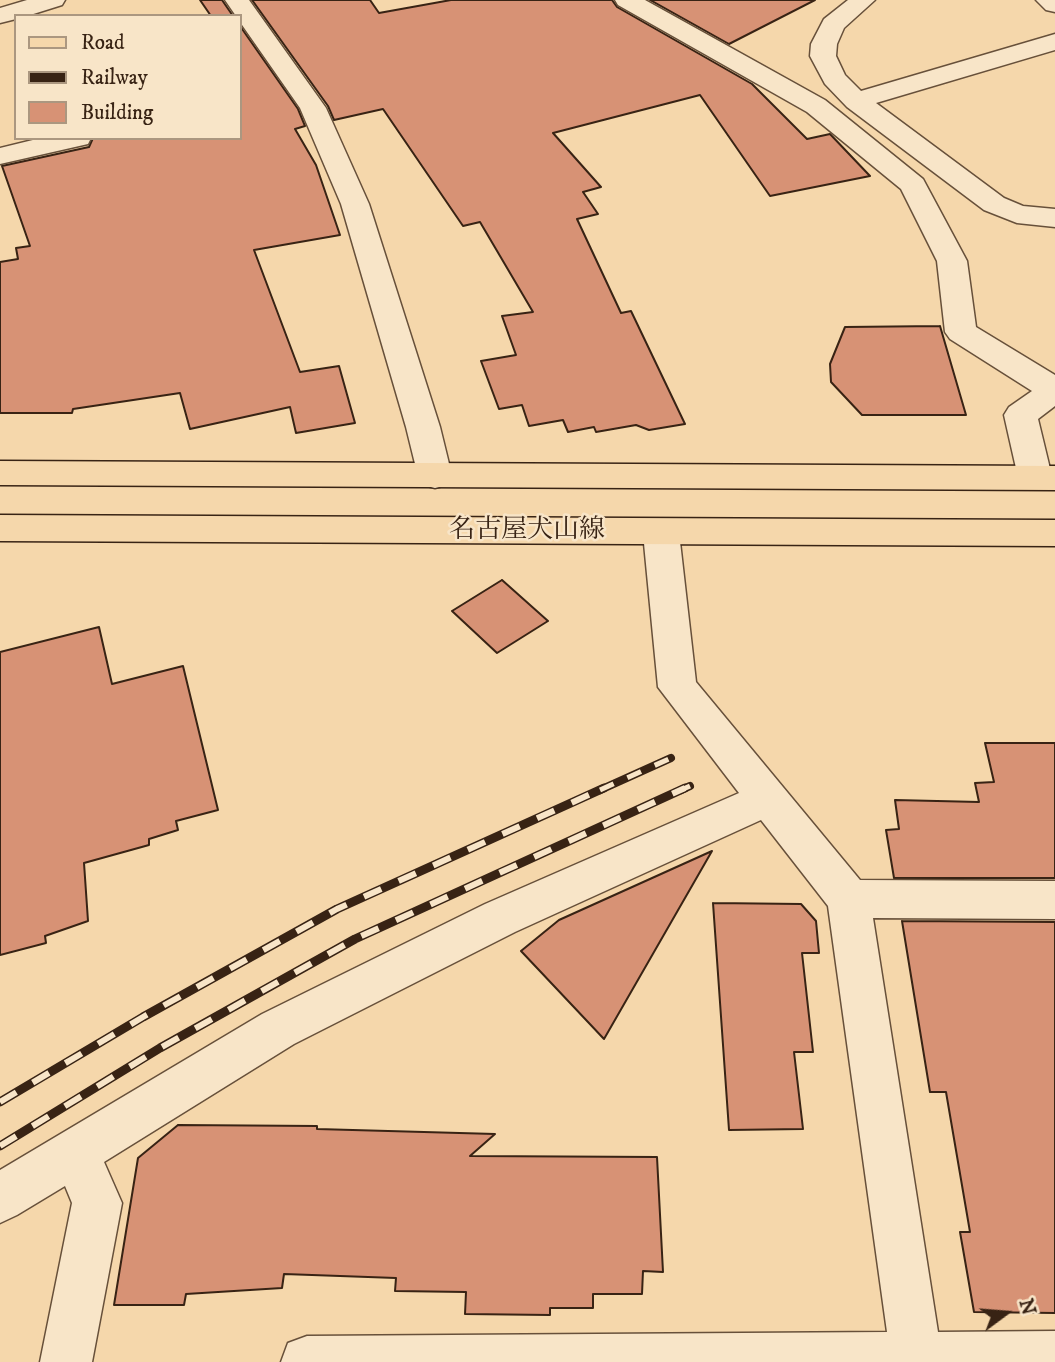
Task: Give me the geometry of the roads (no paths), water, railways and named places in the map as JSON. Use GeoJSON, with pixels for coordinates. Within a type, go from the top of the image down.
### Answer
{"type":"FeatureCollection","features":[{"type":"Feature","properties":{"kind":"main road"},"geometry":{"type":"LineString","coordinates":[[0,473],[1045,477]]}},
{"type":"Feature","properties":{"kind":"main road","name":"名古屋犬山線"},"geometry":{"type":"LineString","coordinates":[[0,527],[661,533],[1055,533]]}},
{"type":"Feature","properties":{"kind":"street"},"geometry":{"type":"LineString","coordinates":[[0,16],[53,0]]}},
{"type":"Feature","properties":{"kind":"street"},"geometry":{"type":"LineString","coordinates":[[237,0],[313,108],[355,204],[423,427],[435,476]]}},
{"type":"Feature","properties":{"kind":"street"},"geometry":{"type":"LineString","coordinates":[[627,0],[816,106],[913,185],[952,261],[961,332],[1055,390],[1021,415],[1045,477]]}},
{"type":"Feature","properties":{"kind":"street"},"geometry":{"type":"LineString","coordinates":[[863,0],[834,24],[824,44],[823,56],[834,78],[856,101],[994,204],[1017,214],[1055,218]]}},
{"type":"Feature","properties":{"kind":"street"},"geometry":{"type":"LineString","coordinates":[[1048,0],[1055,5]]}},
{"type":"Feature","properties":{"kind":"street"},"geometry":{"type":"LineString","coordinates":[[856,101],[1055,42]]}},
{"type":"Feature","properties":{"kind":"street"},"geometry":{"type":"LineString","coordinates":[[0,156],[69,140]]}},
{"type":"Feature","properties":{"kind":"street"},"geometry":{"type":"LineString","coordinates":[[661,533],[677,687],[849,899],[916,1359]]}},
{"type":"Feature","properties":{"kind":"street"},"geometry":{"type":"LineString","coordinates":[[0,1198],[278,1028],[500,918],[767,799]]}},
{"type":"Feature","properties":{"kind":"street"},"geometry":{"type":"LineString","coordinates":[[849,899],[1055,900]]}},
{"type":"Feature","properties":{"kind":"street"},"geometry":{"type":"LineString","coordinates":[[66,1362],[97,1203],[75,1151]]}},
{"type":"Feature","properties":{"kind":"street"},"geometry":{"type":"LineString","coordinates":[[307,1362],[1055,1357]]}},
{"type":"Feature","properties":{"kind":"railway"},"geometry":{"type":"LineString","coordinates":[[600,790],[671,758]]}},
{"type":"Feature","properties":{"kind":"railway"},"geometry":{"type":"LineString","coordinates":[[681,790],[690,786]]}},
{"type":"Feature","properties":{"kind":"railway"},"geometry":{"type":"LineString","coordinates":[[0,1102],[143,1017],[337,909],[604,788]]}},
{"type":"Feature","properties":{"kind":"railway"},"geometry":{"type":"LineString","coordinates":[[0,1146],[160,1048],[355,939],[685,788]]}}]}
